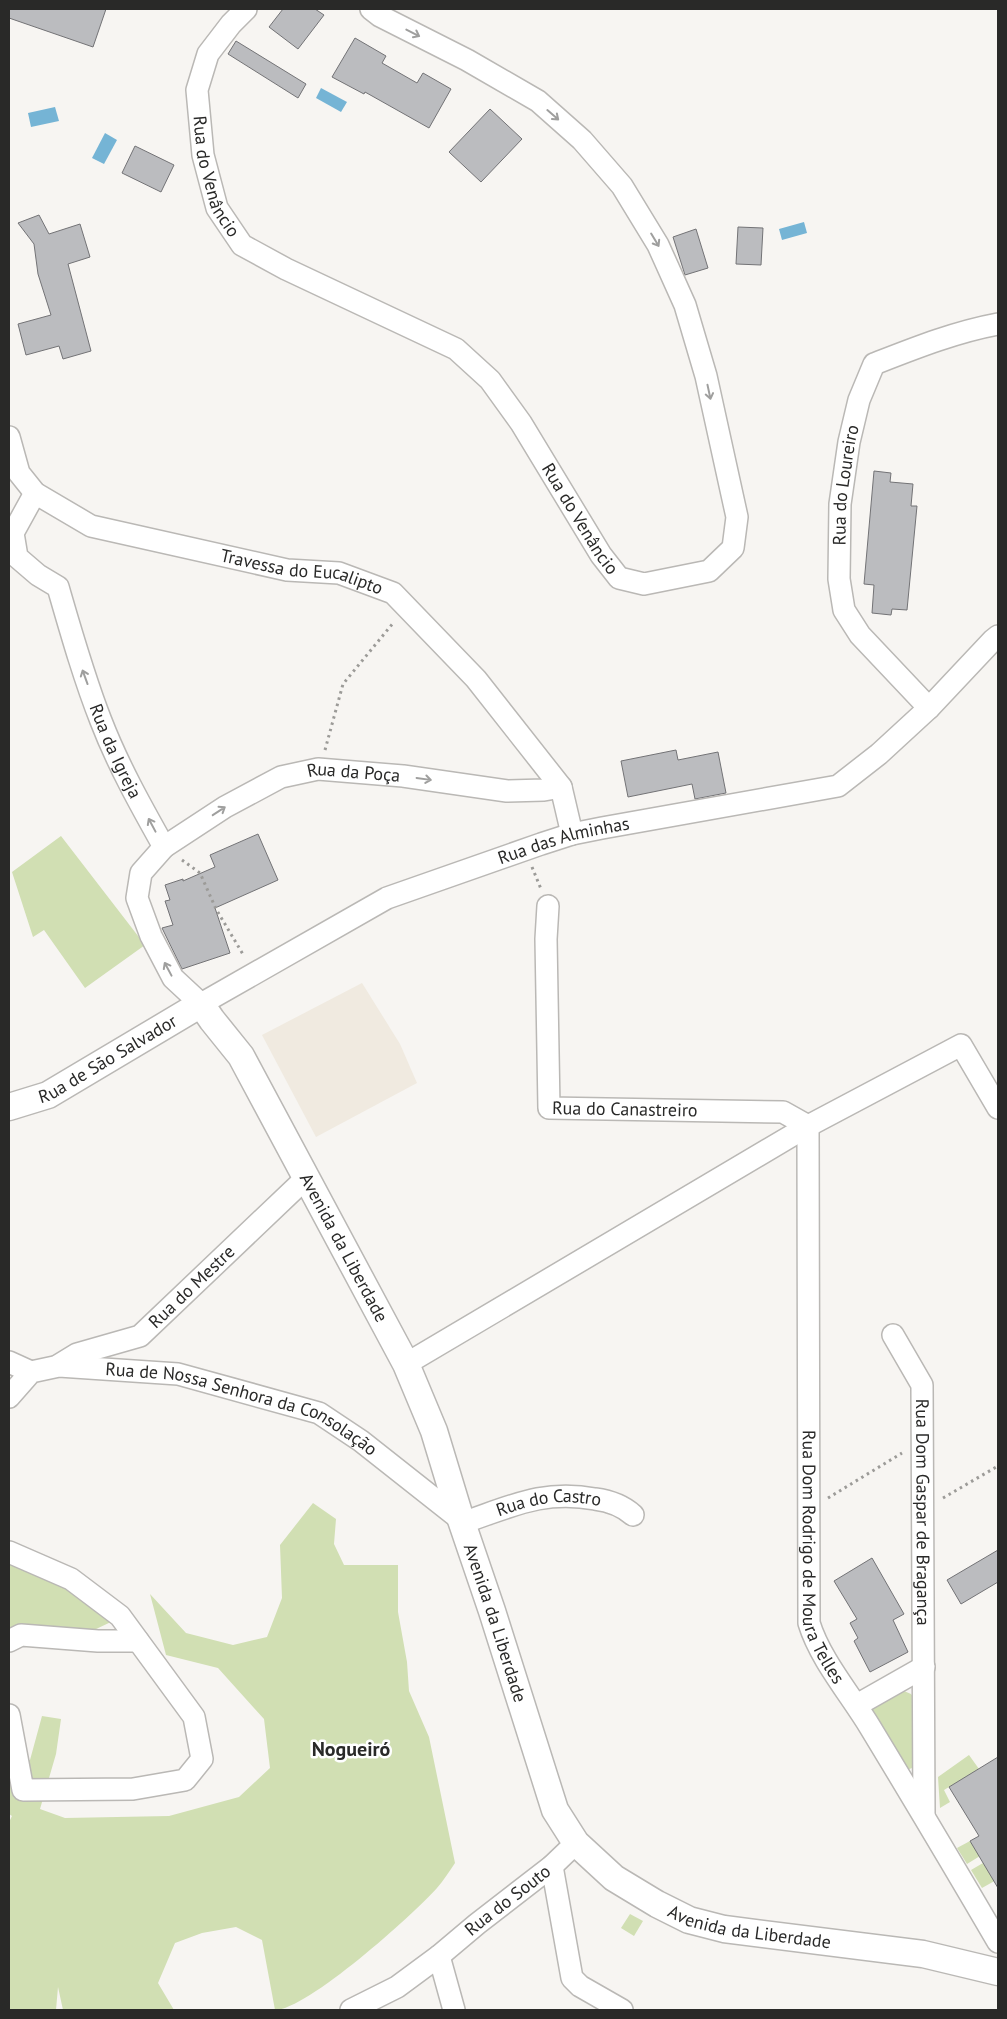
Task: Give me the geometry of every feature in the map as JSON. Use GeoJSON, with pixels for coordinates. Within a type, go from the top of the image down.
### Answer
{"type":"FeatureCollection","features":[{"type":"Feature","properties":{"kind":"street","name":"Rua do Venâncio"},"geometry":{"type":"LineString","coordinates":[[246,9],[231,24],[208,54],[197,90],[203,155],[217,208],[242,245],[286,269],[456,349],[490,380],[520,423],[601,555],[619,578],[644,584],[709,571],[733,548],[737,517],[703,367],[684,305],[654,238],[622,186],[582,140],[538,101],[467,60],[380,16],[371,9]]}},
{"type":"Feature","properties":{"kind":"street","name":"Rua do Loureiro"},"geometry":{"type":"LineString","coordinates":[[929,708],[860,635],[844,610],[839,580],[840,504],[849,442],[859,400],[874,364],[966,330],[998,324]]}},
{"type":"Feature","properties":{"kind":"street"},"geometry":{"type":"LineString","coordinates":[[9,437],[14,474],[35,494]]}},
{"type":"Feature","properties":{"kind":"street","name":"Travessa do Eucalipto"},"geometry":{"type":"LineString","coordinates":[[35,494],[91,526],[288,570],[339,573],[393,592],[476,679],[561,787],[572,834]]}},
{"type":"Feature","properties":{"kind":"street","name":"Rua da Igreja"},"geometry":{"type":"LineString","coordinates":[[35,494],[13,533],[17,556],[38,575],[58,587],[75,648],[101,722],[130,786],[164,847]]}},
{"type":"Feature","properties":{"kind":"street","name":"Rua das Alminhas"},"geometry":{"type":"LineString","coordinates":[[201,1004],[387,898],[572,834],[838,786],[879,754],[929,708],[992,640],[998,636]]}},
{"type":"Feature","properties":{"kind":"street","name":"Rua da Poça"},"geometry":{"type":"LineString","coordinates":[[164,847],[225,807],[281,777],[318,769],[403,776],[507,791],[544,790],[561,787]]}},
{"type":"Feature","properties":{"kind":"street"},"geometry":{"type":"LineString","coordinates":[[164,847],[141,873],[138,898],[151,936],[172,978],[201,1004]]}},
{"type":"Feature","properties":{"kind":"street","name":"Rua do Canastreiro"},"geometry":{"type":"LineString","coordinates":[[548,906],[546,939],[549,1108],[783,1112],[808,1126]]}},
{"type":"Feature","properties":{"kind":"street","name":"Rua de São Salvador"},"geometry":{"type":"LineString","coordinates":[[9,1107],[48,1095],[201,1004]]}},
{"type":"Feature","properties":{"kind":"street","name":"Avenida da Liberdade"},"geometry":{"type":"LineString","coordinates":[[201,1004],[241,1056],[406,1364],[434,1431],[461,1522],[492,1611],[555,1810],[576,1843],[614,1878],[657,1904],[689,1920],[724,1929],[923,1954],[998,1972]]}},
{"type":"Feature","properties":{"kind":"street"},"geometry":{"type":"LineString","coordinates":[[406,1364],[808,1126],[961,1045],[998,1108]]}},
{"type":"Feature","properties":{"kind":"street","name":"Rua Dom Rodrigo de Moura Telles"},"geometry":{"type":"LineString","coordinates":[[808,1126],[809,1623],[814,1641],[857,1705],[998,1942]]}},
{"type":"Feature","properties":{"kind":"street","name":"Rua do Mestre"},"geometry":{"type":"LineString","coordinates":[[59,1366],[77,1354],[140,1336],[306,1178]]}},
{"type":"Feature","properties":{"kind":"street","name":"Rua Dom Gaspar de Bragança"},"geometry":{"type":"LineString","coordinates":[[893,1335],[922,1385],[924,1816]]}},
{"type":"Feature","properties":{"kind":"street"},"geometry":{"type":"LineString","coordinates":[[9,1362],[31,1372],[9,1397]]}},
{"type":"Feature","properties":{"kind":"street","name":"Rua de Nossa Senhora da Consolação"},"geometry":{"type":"LineString","coordinates":[[31,1372],[59,1366],[178,1374],[319,1413],[361,1441],[461,1522]]}},
{"type":"Feature","properties":{"kind":"street","name":"Rua do Castro"},"geometry":{"type":"LineString","coordinates":[[461,1522],[529,1500],[555,1495],[618,1504],[633,1515]]}},
{"type":"Feature","properties":{"kind":"street"},"geometry":{"type":"LineString","coordinates":[[9,1552],[71,1579],[120,1616],[194,1717],[202,1759],[185,1780],[133,1789],[24,1790],[9,1715]]}},
{"type":"Feature","properties":{"kind":"street"},"geometry":{"type":"LineString","coordinates":[[9,1641],[21,1635],[98,1641],[138,1641]]}},
{"type":"Feature","properties":{"kind":"street"},"geometry":{"type":"LineString","coordinates":[[857,1705],[924,1667]]}},
{"type":"Feature","properties":{"kind":"street","name":"Rua do Souto"},"geometry":{"type":"LineString","coordinates":[[351,2010],[397,1986],[439,1956],[552,1866],[576,1843]]}},
{"type":"Feature","properties":{"kind":"street"},"geometry":{"type":"LineString","coordinates":[[552,1866],[572,1978],[580,1986],[622,2010]]}},
{"type":"Feature","properties":{"kind":"street"},"geometry":{"type":"LineString","coordinates":[[439,1956],[454,2010]]}},
{"type":"Feature","properties":{"kind":"path"},"geometry":{"type":"LineString","coordinates":[[318,769],[343,684],[407,606]]}},
{"type":"Feature","properties":{"kind":"path"},"geometry":{"type":"LineString","coordinates":[[164,847],[200,873],[216,909],[254,974]]}},
{"type":"Feature","properties":{"kind":"path"},"geometry":{"type":"LineString","coordinates":[[526,850],[548,906]]}},
{"type":"Feature","properties":{"kind":"path"},"geometry":{"type":"LineString","coordinates":[[808,1510],[922,1441]]}},
{"type":"Feature","properties":{"kind":"path"},"geometry":{"type":"LineString","coordinates":[[922,1510],[998,1466]]}},
{"type":"Feature","properties":{"kind":"shaded area"},"geometry":{"type":"Polygon","coordinates":[[[362,983],[400,1044],[417,1083],[316,1137],[262,1035],[362,983]]]}},
{"type":"Feature","properties":{"kind":"green space"},"geometry":{"type":"Polygon","coordinates":[[[61,836],[145,945],[85,988],[44,930],[33,937],[12,872],[61,836]]]}},
{"type":"Feature","properties":{"kind":"green space"},"geometry":{"type":"Polygon","coordinates":[[[313,1503],[336,1519],[334,1544],[344,1565],[398,1565],[398,1612],[407,1662],[409,1691],[429,1737],[455,1863],[437,1888],[384,1938],[334,1979],[290,2006],[275,2010],[262,1940],[236,1927],[202,1933],[175,1943],[158,1983],[174,2010],[63,2010],[58,1987],[56,2010],[9,2010],[9,1822],[12,1816],[9,1814],[9,1767],[30,1760],[42,1716],[61,1719],[56,1754],[40,1809],[65,1818],[169,1816],[239,1797],[270,1768],[264,1719],[218,1668],[166,1655],[150,1594],[186,1633],[233,1645],[267,1637],[282,1598],[280,1545],[313,1503]]]}},
{"type":"Feature","properties":{"kind":"green space"},"geometry":{"type":"Polygon","coordinates":[[[9,1564],[72,1591],[113,1621],[94,1630],[38,1628],[9,1631],[9,1564]]]}},
{"type":"Feature","properties":{"kind":"green space"},"geometry":{"type":"Polygon","coordinates":[[[904,1691],[911,1694],[914,1698],[913,1765],[912,1768],[907,1770],[872,1710],[873,1706],[904,1691]]]}},
{"type":"Feature","properties":{"kind":"green space"},"geometry":{"type":"Polygon","coordinates":[[[969,1755],[979,1769],[944,1790],[950,1802],[940,1808],[938,1777],[969,1755]]]}},
{"type":"Feature","properties":{"kind":"green space"},"geometry":{"type":"Polygon","coordinates":[[[970,1841],[980,1856],[967,1864],[957,1848],[970,1841]]]}},
{"type":"Feature","properties":{"kind":"green space"},"geometry":{"type":"Polygon","coordinates":[[[983,1863],[991,1876],[998,1872],[998,1879],[982,1888],[971,1870],[983,1863]]]}},
{"type":"Feature","properties":{"kind":"green space"},"geometry":{"type":"Polygon","coordinates":[[[630,1914],[643,1921],[634,1936],[621,1928],[630,1914]]]}},
{"type":"Feature","properties":{"kind":"water"},"geometry":{"type":"Polygon","coordinates":[[[321,88],[347,102],[341,112],[316,98],[321,88]]]}},
{"type":"Feature","properties":{"kind":"water"},"geometry":{"type":"Polygon","coordinates":[[[55,107],[59,121],[31,127],[28,113],[55,107]]]}},
{"type":"Feature","properties":{"kind":"water"},"geometry":{"type":"Polygon","coordinates":[[[105,133],[117,140],[104,164],[92,158],[105,133]]]}},
{"type":"Feature","properties":{"kind":"water"},"geometry":{"type":"Polygon","coordinates":[[[804,222],[807,233],[782,240],[779,229],[804,222]]]}},
{"type":"Feature","properties":{"kind":"building"},"geometry":{"type":"Polygon","coordinates":[[[9,9],[106,9],[93,47],[9,18],[9,9]]]}},
{"type":"Feature","properties":{"kind":"building"},"geometry":{"type":"Polygon","coordinates":[[[283,9],[315,9],[324,15],[298,49],[269,27],[283,9]]]}},
{"type":"Feature","properties":{"kind":"building"},"geometry":{"type":"Polygon","coordinates":[[[355,38],[386,56],[382,63],[417,83],[423,73],[451,89],[429,128],[365,92],[364,94],[332,77],[355,38]]]}},
{"type":"Feature","properties":{"kind":"building"},"geometry":{"type":"Polygon","coordinates":[[[236,41],[306,84],[298,98],[228,54],[236,41]]]}},
{"type":"Feature","properties":{"kind":"building"},"geometry":{"type":"Polygon","coordinates":[[[490,109],[522,139],[481,182],[449,152],[490,109]]]}},
{"type":"Feature","properties":{"kind":"building"},"geometry":{"type":"Polygon","coordinates":[[[135,146],[174,165],[161,192],[122,173],[135,146]]]}},
{"type":"Feature","properties":{"kind":"building"},"geometry":{"type":"Polygon","coordinates":[[[39,215],[49,234],[80,224],[90,257],[68,264],[91,351],[63,359],[59,346],[26,355],[18,324],[51,315],[38,274],[34,244],[18,223],[39,215]]]}},
{"type":"Feature","properties":{"kind":"building"},"geometry":{"type":"Polygon","coordinates":[[[738,227],[763,228],[761,265],[736,264],[738,227]]]}},
{"type":"Feature","properties":{"kind":"building"},"geometry":{"type":"Polygon","coordinates":[[[696,229],[708,268],[685,275],[673,237],[696,229]]]}},
{"type":"Feature","properties":{"kind":"building"},"geometry":{"type":"Polygon","coordinates":[[[874,471],[891,473],[890,482],[913,484],[911,506],[917,506],[907,610],[892,609],[891,615],[872,613],[874,585],[864,584],[874,471]]]}},
{"type":"Feature","properties":{"kind":"building"},"geometry":{"type":"Polygon","coordinates":[[[676,750],[678,760],[718,752],[726,793],[695,799],[692,784],[628,797],[621,761],[676,750]]]}},
{"type":"Feature","properties":{"kind":"building"},"geometry":{"type":"Polygon","coordinates":[[[258,834],[278,880],[215,908],[230,953],[182,969],[162,928],[173,925],[165,901],[170,900],[165,885],[183,879],[183,881],[215,867],[210,855],[258,834]]]}},
{"type":"Feature","properties":{"kind":"building"},"geometry":{"type":"Polygon","coordinates":[[[998,1550],[998,1582],[961,1604],[947,1580],[998,1550]]]}},
{"type":"Feature","properties":{"kind":"building"},"geometry":{"type":"Polygon","coordinates":[[[872,1558],[904,1614],[893,1620],[908,1652],[870,1672],[854,1641],[858,1638],[850,1623],[857,1619],[834,1581],[872,1558]]]}},
{"type":"Feature","properties":{"kind":"building"},"geometry":{"type":"Polygon","coordinates":[[[998,1757],[998,1888],[970,1841],[979,1836],[949,1787],[998,1757]]]}},
{"type":"Feature","properties":{"kind":"district","name":"Nogueiró"},"geometry":{"type":"Point","coordinates":[351,1749]}}]}
